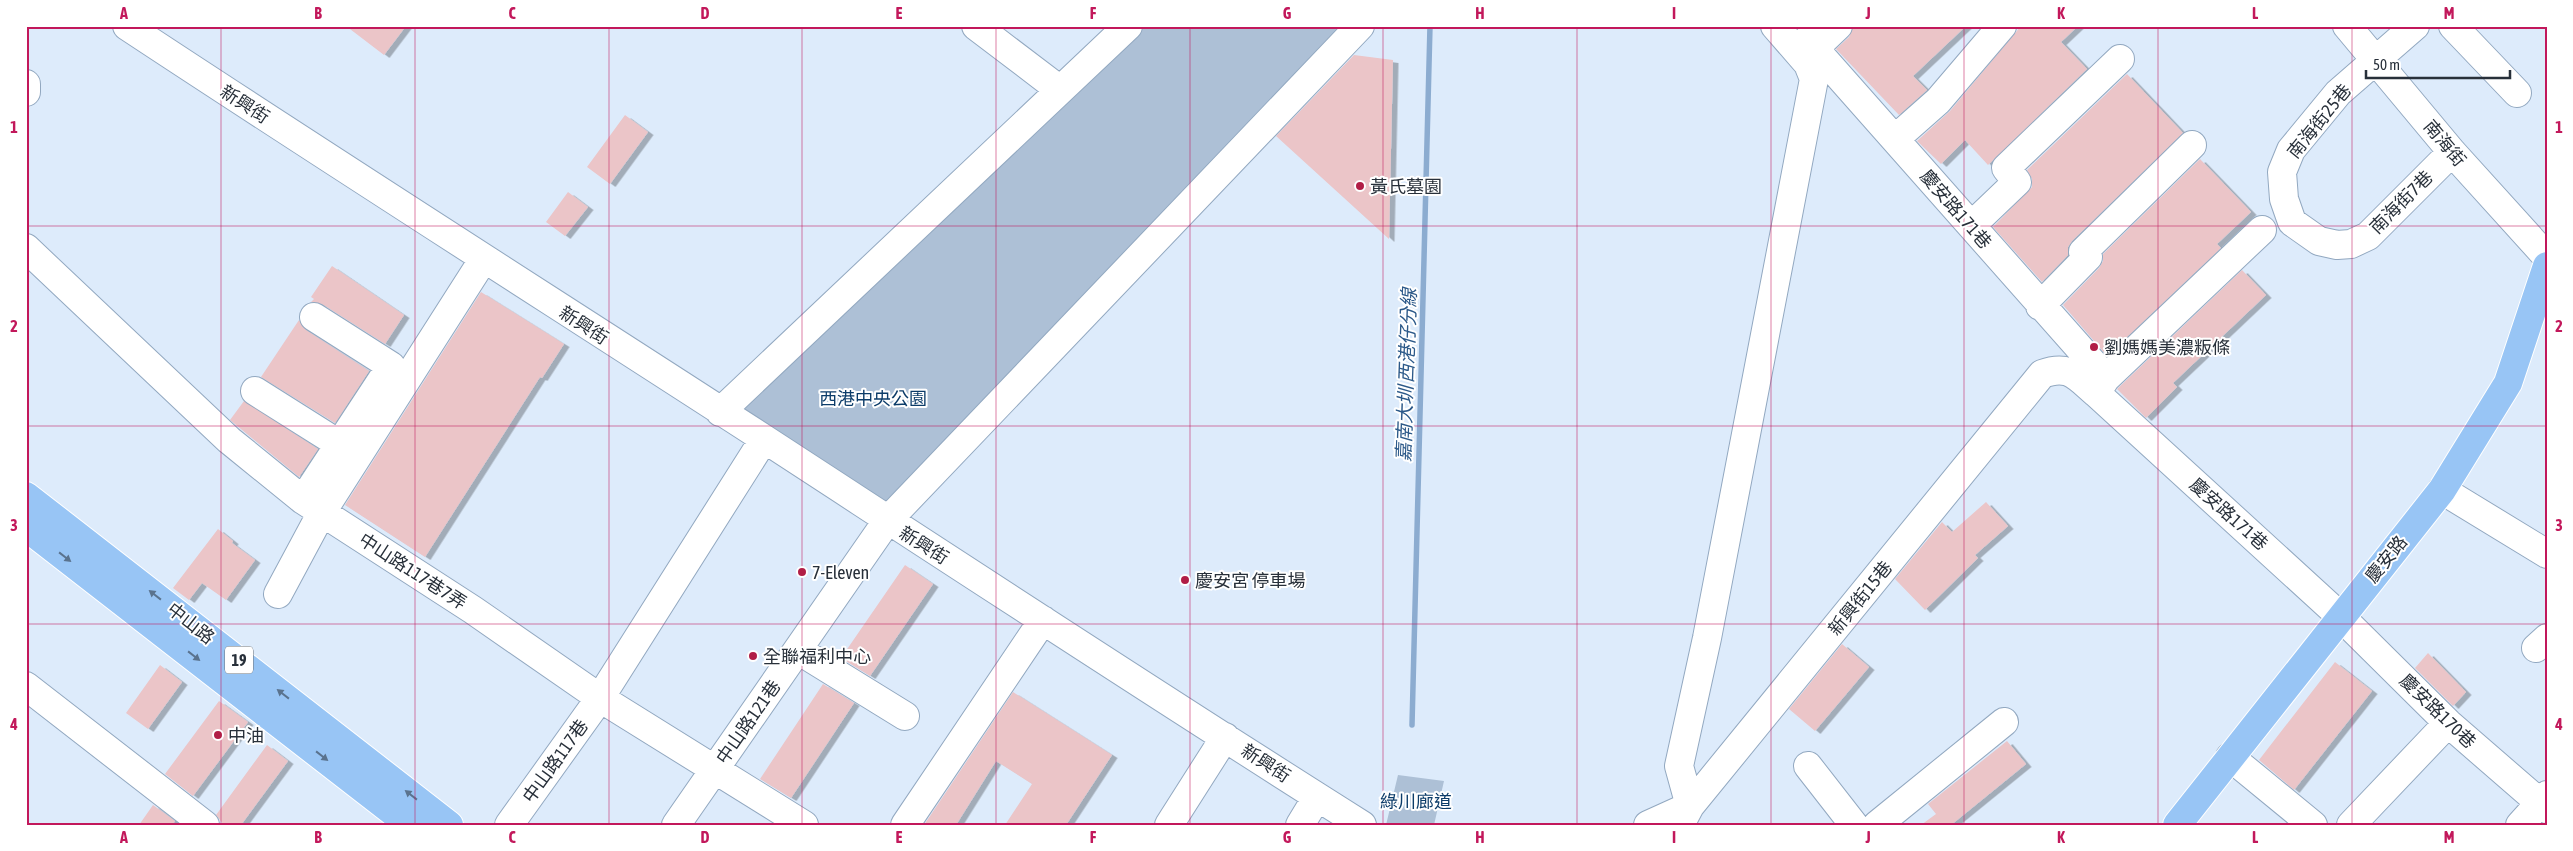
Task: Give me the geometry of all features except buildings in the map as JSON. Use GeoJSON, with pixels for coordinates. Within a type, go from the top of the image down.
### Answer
{"type":"FeatureCollection","features":[{"type":"Feature","properties":{"kind":"main road","name":"慶安路"},"geometry":{"type":"LineString","coordinates":[[2177,825],[2340,616],[2442,490],[2508,383],[2547,266]]}},
{"type":"Feature","properties":{"kind":"main road","name":"中山路"},"geometry":{"type":"LineString","coordinates":[[26,496],[232,670],[410,825]]}},
{"type":"Feature","properties":{"kind":"main road","name":"中山路"},"geometry":{"type":"LineString","coordinates":[[26,527],[450,825]]}},
{"type":"Feature","properties":{"kind":"street","name":"新興街"},"geometry":{"type":"LineString","coordinates":[[127,26],[483,260],[1362,825]]}},
{"type":"Feature","properties":{"kind":"street"},"geometry":{"type":"LineString","coordinates":[[976,26],[1060,90]]}},
{"type":"Feature","properties":{"kind":"street"},"geometry":{"type":"LineString","coordinates":[[720,412],[1128,26]]}},
{"type":"Feature","properties":{"kind":"street","name":"中山路121巷"},"geometry":{"type":"LineString","coordinates":[[676,825],[887,521],[1360,26]]}},
{"type":"Feature","properties":{"kind":"street"},"geometry":{"type":"LineString","coordinates":[[1648,825],[1686,815],[1679,766],[1707,638],[1814,79],[1808,64],[1775,26]]}},
{"type":"Feature","properties":{"kind":"street","name":"慶安路171巷"},"geometry":{"type":"LineString","coordinates":[[1795,26],[1972,225],[2040,306],[2100,386],[2340,616]]}},
{"type":"Feature","properties":{"kind":"street"},"geometry":{"type":"LineString","coordinates":[[1814,48],[1838,26]]}},
{"type":"Feature","properties":{"kind":"street"},"geometry":{"type":"LineString","coordinates":[[1895,139],[1938,101],[2002,26]]}},
{"type":"Feature","properties":{"kind":"street","name":"南海街"},"geometry":{"type":"LineString","coordinates":[[2347,26],[2452,152],[2547,257]]}},
{"type":"Feature","properties":{"kind":"street","name":"南海街25巷"},"geometry":{"type":"LineString","coordinates":[[2292,222],[2284,199],[2282,172],[2291,150],[2338,93],[2415,26]]}},
{"type":"Feature","properties":{"kind":"street"},"geometry":{"type":"LineString","coordinates":[[2453,26],[2517,93]]}},
{"type":"Feature","properties":{"kind":"street"},"geometry":{"type":"LineString","coordinates":[[1972,225],[2017,182],[2006,168],[2120,59]]}},
{"type":"Feature","properties":{"kind":"street"},"geometry":{"type":"LineString","coordinates":[[26,84],[26,92]]}},
{"type":"Feature","properties":{"kind":"street"},"geometry":{"type":"LineString","coordinates":[[2040,306],[2088,257],[2083,252],[2192,145]]}},
{"type":"Feature","properties":{"kind":"street","name":"南海街7巷"},"geometry":{"type":"LineString","coordinates":[[2292,222],[2319,241],[2337,245],[2351,244],[2368,236],[2452,152]]}},
{"type":"Feature","properties":{"kind":"street"},"geometry":{"type":"LineString","coordinates":[[2100,386],[2262,230]]}},
{"type":"Feature","properties":{"kind":"street","name":"中山路117巷7弄"},"geometry":{"type":"LineString","coordinates":[[26,248],[229,440],[312,506],[473,610],[600,698],[804,825]]}},
{"type":"Feature","properties":{"kind":"street"},"geometry":{"type":"LineString","coordinates":[[312,506],[483,260]]}},
{"type":"Feature","properties":{"kind":"street"},"geometry":{"type":"LineString","coordinates":[[278,594],[312,506],[339,444],[391,366],[314,317]]}},
{"type":"Feature","properties":{"kind":"street","name":"慶安路171巷"},"geometry":{"type":"LineString","coordinates":[[2042,374],[2056,368],[2071,371],[2100,386]]}},
{"type":"Feature","properties":{"kind":"street","name":"新興街15巷"},"geometry":{"type":"LineString","coordinates":[[1686,815],[2042,374]]}},
{"type":"Feature","properties":{"kind":"street"},"geometry":{"type":"LineString","coordinates":[[255,391],[339,444]]}},
{"type":"Feature","properties":{"kind":"street","name":"中山路117巷"},"geometry":{"type":"LineString","coordinates":[[509,825],[600,698],[764,440]]}},
{"type":"Feature","properties":{"kind":"street"},"geometry":{"type":"LineString","coordinates":[[2442,490],[2547,554]]}},
{"type":"Feature","properties":{"kind":"street","name":"慶安路170巷"},"geometry":{"type":"LineString","coordinates":[[2340,616],[2448,723],[2544,802]]}},
{"type":"Feature","properties":{"kind":"street"},"geometry":{"type":"LineString","coordinates":[[905,825],[1043,620]]}},
{"type":"Feature","properties":{"kind":"street"},"geometry":{"type":"LineString","coordinates":[[798,650],[905,716]]}},
{"type":"Feature","properties":{"kind":"street"},"geometry":{"type":"LineString","coordinates":[[26,686],[198,823]]}},
{"type":"Feature","properties":{"kind":"street"},"geometry":{"type":"LineString","coordinates":[[1877,825],[2004,722]]}},
{"type":"Feature","properties":{"kind":"street"},"geometry":{"type":"LineString","coordinates":[[2351,825],[2448,723]]}},
{"type":"Feature","properties":{"kind":"street"},"geometry":{"type":"LineString","coordinates":[[1170,825],[1225,737]]}},
{"type":"Feature","properties":{"kind":"street"},"geometry":{"type":"LineString","coordinates":[[2230,757],[2312,825]]}},
{"type":"Feature","properties":{"kind":"street"},"geometry":{"type":"LineString","coordinates":[[1808,766],[1854,825]]}},
{"type":"Feature","properties":{"kind":"street"},"geometry":{"type":"LineString","coordinates":[[1300,825],[1317,797]]}},
{"type":"Feature","properties":{"kind":"street"},"geometry":{"type":"LineString","coordinates":[[2520,825],[2544,802]]}},
{"type":"Feature","properties":{"kind":"green space","name":"西港中央公園"},"geometry":{"type":"Polygon","coordinates":[[[1130,26],[1360,26],[887,521],[720,412],[1130,26]]]}},
{"type":"Feature","properties":{"kind":"green space","name":"綠川廊道"},"geometry":{"type":"Polygon","coordinates":[[[1398,775],[1444,781],[1434,825],[1386,825],[1398,775]]]}},
{"type":"Feature","properties":{"kind":"waterway","name":"嘉南大圳 西港仔分線"},"geometry":{"type":"LineString","coordinates":[[1412,725],[1430,26]]}},
{"type":"Feature","properties":{"kind":"place","name":"黃氏墓園"},"geometry":{"type":"Point","coordinates":[1360,186]}},
{"type":"Feature","properties":{"kind":"place","name":"劉媽媽美濃粄條"},"geometry":{"type":"Point","coordinates":[2094,347]}},
{"type":"Feature","properties":{"kind":"place","name":"7-Eleven"},"geometry":{"type":"Point","coordinates":[802,572]}},
{"type":"Feature","properties":{"kind":"place","name":"慶安宮 停車場"},"geometry":{"type":"Point","coordinates":[1185,580]}},
{"type":"Feature","properties":{"kind":"place","name":"全聯福利中心"},"geometry":{"type":"Point","coordinates":[753,656]}},
{"type":"Feature","properties":{"kind":"place","name":"中油"},"geometry":{"type":"Point","coordinates":[218,735]}}]}
